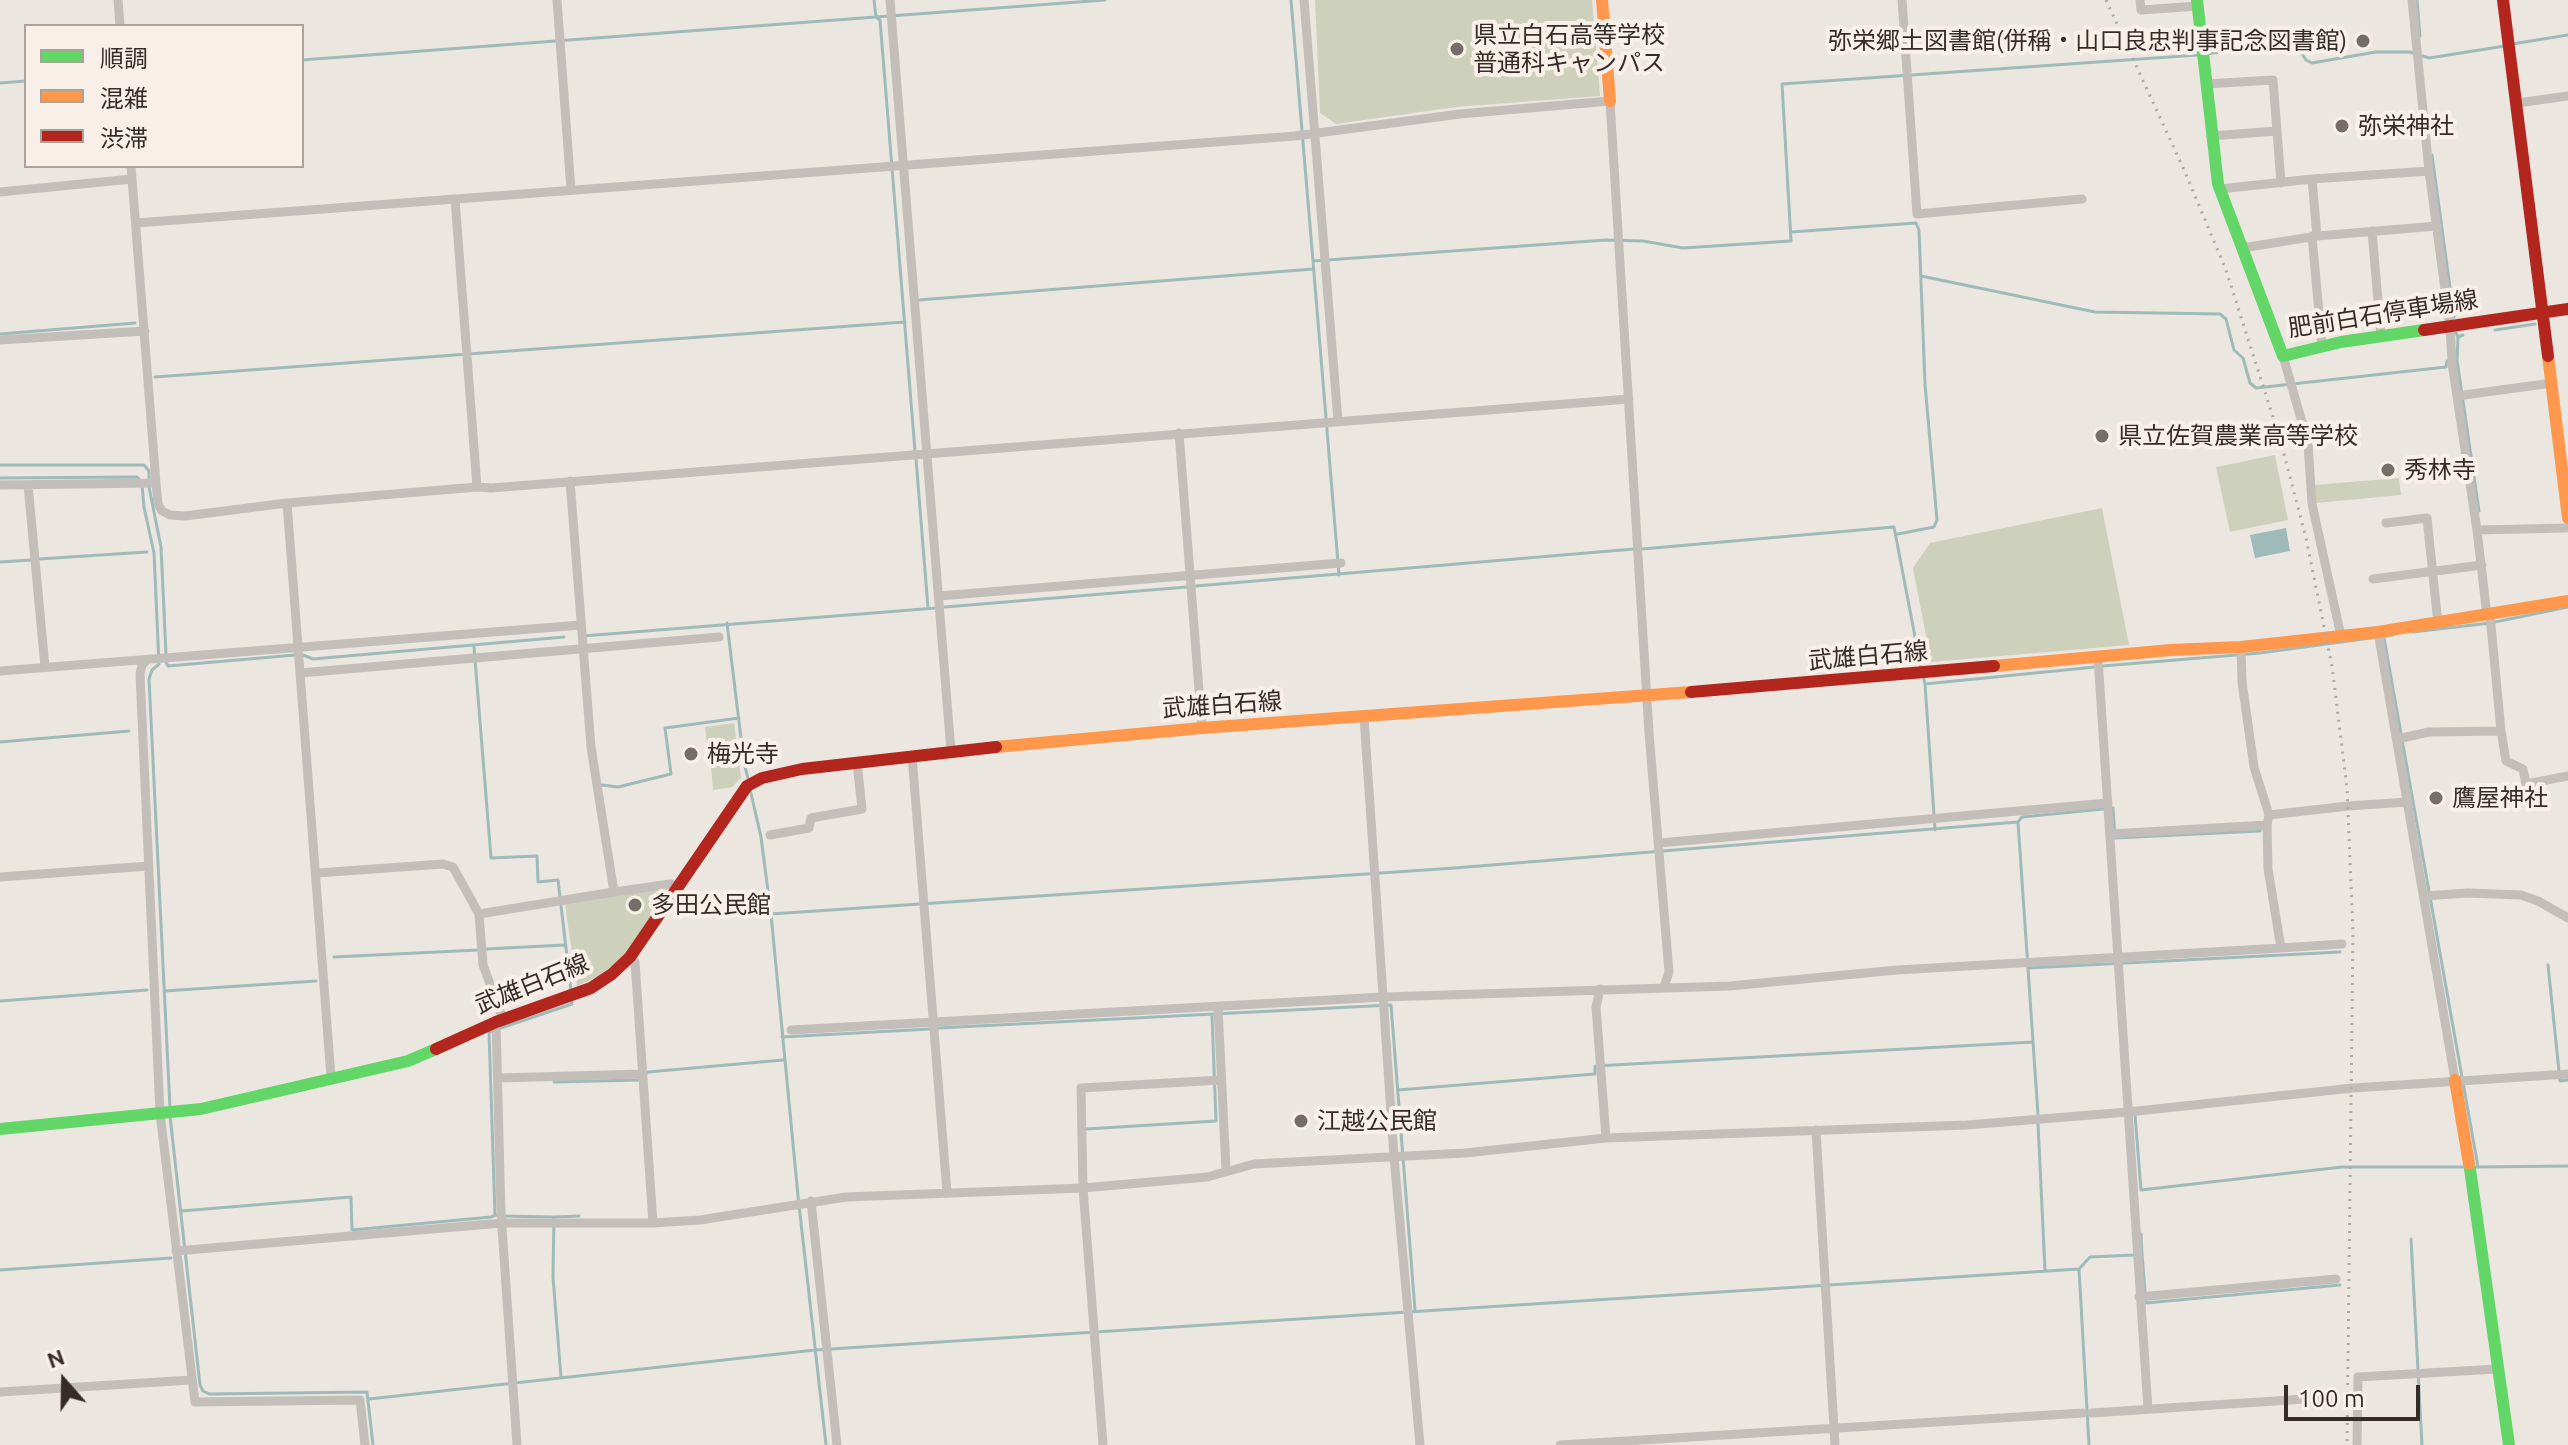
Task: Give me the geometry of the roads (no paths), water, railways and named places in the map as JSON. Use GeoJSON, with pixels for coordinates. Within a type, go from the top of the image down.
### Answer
{"type":"FeatureCollection","features":[{"type":"Feature","properties":{"kind":"main road"},"geometry":{"type":"LineString","coordinates":[[1602,0],[1610,101]]}},
{"type":"Feature","properties":{"kind":"main road"},"geometry":{"type":"LineString","coordinates":[[2503,0],[2568,518]]}},
{"type":"Feature","properties":{"kind":"main road","name":"肥前白石停車場線"},"geometry":{"type":"LineString","coordinates":[[2198,3],[2215,171],[2283,356],[2381,336],[2568,309]]}},
{"type":"Feature","properties":{"kind":"main road","name":"武雄白石線"},"geometry":{"type":"LineString","coordinates":[[0,1129],[218,1106],[408,1061],[591,988],[630,957],[736,800],[750,785],[762,778],[802,769],[951,751],[1202,728],[2098,663],[2171,650],[2241,652],[2341,636],[2378,637],[2438,624],[2490,619],[2568,601]]}},
{"type":"Feature","properties":{"kind":"main road"},"geometry":{"type":"LineString","coordinates":[[2460,1080],[2509,1445]]}},
{"type":"Feature","properties":{"kind":"street"},"geometry":{"type":"LineString","coordinates":[[118,0],[120,24]]}},
{"type":"Feature","properties":{"kind":"street"},"geometry":{"type":"LineString","coordinates":[[557,0],[571,190]]}},
{"type":"Feature","properties":{"kind":"street"},"geometry":{"type":"LineString","coordinates":[[1304,0],[1312,134],[1326,260],[1329,421]]}},
{"type":"Feature","properties":{"kind":"street"},"geometry":{"type":"LineString","coordinates":[[1902,0],[1917,214],[2082,199]]}},
{"type":"Feature","properties":{"kind":"street"},"geometry":{"type":"LineString","coordinates":[[2140,0],[2141,10],[2198,3]]}},
{"type":"Feature","properties":{"kind":"street"},"geometry":{"type":"LineString","coordinates":[[2412,0],[2452,359],[2461,395],[2506,761],[2523,769],[2526,784],[2568,776]]}},
{"type":"Feature","properties":{"kind":"street"},"geometry":{"type":"LineString","coordinates":[[890,4],[895,166],[915,307],[918,453],[939,596],[951,751]]}},
{"type":"Feature","properties":{"kind":"street"},"geometry":{"type":"LineString","coordinates":[[2206,84],[2273,80],[2281,183]]}},
{"type":"Feature","properties":{"kind":"street"},"geometry":{"type":"LineString","coordinates":[[2517,103],[2568,96]]}},
{"type":"Feature","properties":{"kind":"street"},"geometry":{"type":"LineString","coordinates":[[136,223],[1295,136],[1460,114],[1610,101],[1647,696],[1669,972],[1664,987]]}},
{"type":"Feature","properties":{"kind":"street"},"geometry":{"type":"LineString","coordinates":[[2211,136],[2277,131]]}},
{"type":"Feature","properties":{"kind":"street"},"geometry":{"type":"LineString","coordinates":[[131,168],[154,484],[158,504],[162,511],[170,515],[477,487],[1629,399]]}},
{"type":"Feature","properties":{"kind":"street"},"geometry":{"type":"LineString","coordinates":[[2220,189],[2429,171]]}},
{"type":"Feature","properties":{"kind":"street"},"geometry":{"type":"LineString","coordinates":[[0,192],[132,179]]}},
{"type":"Feature","properties":{"kind":"street"},"geometry":{"type":"LineString","coordinates":[[2312,179],[2322,346]]}},
{"type":"Feature","properties":{"kind":"street"},"geometry":{"type":"LineString","coordinates":[[455,199],[477,487]]}},
{"type":"Feature","properties":{"kind":"street"},"geometry":{"type":"LineString","coordinates":[[2242,248],[2314,236],[2437,226]]}},
{"type":"Feature","properties":{"kind":"street"},"geometry":{"type":"LineString","coordinates":[[2372,231],[2381,336]]}},
{"type":"Feature","properties":{"kind":"street"},"geometry":{"type":"LineString","coordinates":[[0,340],[145,331]]}},
{"type":"Feature","properties":{"kind":"street"},"geometry":{"type":"LineString","coordinates":[[2283,356],[2308,443],[2312,504],[2341,636]]}},
{"type":"Feature","properties":{"kind":"street"},"geometry":{"type":"LineString","coordinates":[[2461,395],[2552,383]]}},
{"type":"Feature","properties":{"kind":"street"},"geometry":{"type":"LineString","coordinates":[[1179,433],[1202,728]]}},
{"type":"Feature","properties":{"kind":"street"},"geometry":{"type":"LineString","coordinates":[[570,481],[594,775],[614,892]]}},
{"type":"Feature","properties":{"kind":"street"},"geometry":{"type":"LineString","coordinates":[[0,485],[154,484]]}},
{"type":"Feature","properties":{"kind":"street"},"geometry":{"type":"LineString","coordinates":[[28,485],[45,667]]}},
{"type":"Feature","properties":{"kind":"street"},"geometry":{"type":"LineString","coordinates":[[287,503],[331,1077]]}},
{"type":"Feature","properties":{"kind":"street"},"geometry":{"type":"LineString","coordinates":[[2386,523],[2427,518],[2438,624]]}},
{"type":"Feature","properties":{"kind":"street"},"geometry":{"type":"LineString","coordinates":[[2477,530],[2568,528]]}},
{"type":"Feature","properties":{"kind":"street"},"geometry":{"type":"LineString","coordinates":[[939,596],[1337,563]]}},
{"type":"Feature","properties":{"kind":"street"},"geometry":{"type":"LineString","coordinates":[[2373,579],[2482,565]]}},
{"type":"Feature","properties":{"kind":"street"},"geometry":{"type":"LineString","coordinates":[[300,673],[476,658],[582,636]]}},
{"type":"Feature","properties":{"kind":"street"},"geometry":{"type":"LineString","coordinates":[[0,671],[169,657],[582,636],[719,637]]}},
{"type":"Feature","properties":{"kind":"street"},"geometry":{"type":"LineString","coordinates":[[2378,637],[2400,738],[2408,802],[2460,1080]]}},
{"type":"Feature","properties":{"kind":"street"},"geometry":{"type":"LineString","coordinates":[[2241,652],[2254,767],[2268,820],[2268,869],[2281,948]]}},
{"type":"Feature","properties":{"kind":"street"},"geometry":{"type":"LineString","coordinates":[[151,659],[142,665],[140,674],[149,866],[167,1112],[195,1402],[360,1400],[365,1445]]}},
{"type":"Feature","properties":{"kind":"street"},"geometry":{"type":"LineString","coordinates":[[2098,663],[2108,806],[2113,834],[2136,1255],[2144,1297],[2148,1409]]}},
{"type":"Feature","properties":{"kind":"street"},"geometry":{"type":"LineString","coordinates":[[1364,717],[1420,1445]]}},
{"type":"Feature","properties":{"kind":"street"},"geometry":{"type":"LineString","coordinates":[[2400,738],[2429,732],[2501,731]]}},
{"type":"Feature","properties":{"kind":"street"},"geometry":{"type":"LineString","coordinates":[[912,756],[947,1192]]}},
{"type":"Feature","properties":{"kind":"street"},"geometry":{"type":"LineString","coordinates":[[770,835],[809,828],[811,818],[862,809],[857,762]]}},
{"type":"Feature","properties":{"kind":"street"},"geometry":{"type":"LineString","coordinates":[[2113,834],[2268,820],[2348,806],[2408,802]]}},
{"type":"Feature","properties":{"kind":"street"},"geometry":{"type":"LineString","coordinates":[[1659,849],[1933,819],[2108,806]]}},
{"type":"Feature","properties":{"kind":"street"},"geometry":{"type":"LineString","coordinates":[[317,873],[443,864],[453,867],[479,914],[483,965],[498,1025],[501,1218],[517,1445]]}},
{"type":"Feature","properties":{"kind":"street"},"geometry":{"type":"LineString","coordinates":[[0,877],[149,866]]}},
{"type":"Feature","properties":{"kind":"street"},"geometry":{"type":"LineString","coordinates":[[479,914],[670,884],[679,886]]}},
{"type":"Feature","properties":{"kind":"street"},"geometry":{"type":"LineString","coordinates":[[2427,896],[2468,893],[2521,895],[2568,918]]}},
{"type":"Feature","properties":{"kind":"street"},"geometry":{"type":"LineString","coordinates":[[791,1030],[934,1026],[1600,989],[1730,986],[1897,970],[2027,962],[2118,961],[2342,944]]}},
{"type":"Feature","properties":{"kind":"street"},"geometry":{"type":"LineString","coordinates":[[630,957],[635,962],[653,1223]]}},
{"type":"Feature","properties":{"kind":"street"},"geometry":{"type":"LineString","coordinates":[[1600,989],[1596,1007],[1606,1138]]}},
{"type":"Feature","properties":{"kind":"street"},"geometry":{"type":"LineString","coordinates":[[1218,1011],[1217,1080],[1226,1170]]}},
{"type":"Feature","properties":{"kind":"street"},"geometry":{"type":"LineString","coordinates":[[182,1250],[501,1218],[554,1223],[700,1220],[846,1197],[1083,1188],[1207,1177],[1254,1164],[1465,1153],[1606,1138],[1967,1125],[2460,1080],[2563,1074]]}},
{"type":"Feature","properties":{"kind":"street"},"geometry":{"type":"LineString","coordinates":[[498,1078],[643,1076]]}},
{"type":"Feature","properties":{"kind":"street"},"geometry":{"type":"LineString","coordinates":[[1103,1445],[1083,1188],[1081,1088],[1217,1080]]}},
{"type":"Feature","properties":{"kind":"street"},"geometry":{"type":"LineString","coordinates":[[1816,1130],[1835,1445]]}},
{"type":"Feature","properties":{"kind":"street"},"geometry":{"type":"LineString","coordinates":[[803,1203],[826,1349],[837,1445]]}},
{"type":"Feature","properties":{"kind":"street"},"geometry":{"type":"LineString","coordinates":[[2144,1297],[2336,1279]]}},
{"type":"Feature","properties":{"kind":"street"},"geometry":{"type":"LineString","coordinates":[[2357,1445],[2358,1377],[2497,1369]]}},
{"type":"Feature","properties":{"kind":"street"},"geometry":{"type":"LineString","coordinates":[[0,1392],[191,1380]]}},
{"type":"Feature","properties":{"kind":"street"},"geometry":{"type":"LineString","coordinates":[[1560,1445],[2335,1397]]}},
{"type":"Feature","properties":{"kind":"water"},"geometry":{"type":"Polygon","coordinates":[[[2286,528],[2290,551],[2255,558],[2250,535],[2286,528]]]}},
{"type":"Feature","properties":{"kind":"waterway"},"geometry":{"type":"LineString","coordinates":[[304,60],[876,17],[874,0]]}},
{"type":"Feature","properties":{"kind":"waterway"},"geometry":{"type":"LineString","coordinates":[[915,451],[880,20],[876,17],[1105,0]]}},
{"type":"Feature","properties":{"kind":"waterway"},"geometry":{"type":"LineString","coordinates":[[1291,0],[1313,261],[1606,240],[1643,241],[1683,248],[1791,241],[1782,84],[2198,55]]}},
{"type":"Feature","properties":{"kind":"waterway"},"geometry":{"type":"LineString","coordinates":[[2417,0],[2420,36]]}},
{"type":"Feature","properties":{"kind":"waterway"},"geometry":{"type":"LineString","coordinates":[[2512,44],[2568,35]]}},
{"type":"Feature","properties":{"kind":"waterway"},"geometry":{"type":"LineString","coordinates":[[2205,54],[2290,44],[2297,46],[2306,60],[2312,63],[2376,52],[2410,52],[2429,58],[2505,46]]}},
{"type":"Feature","properties":{"kind":"waterway"},"geometry":{"type":"LineString","coordinates":[[0,83],[24,81]]}},
{"type":"Feature","properties":{"kind":"waterway"},"geometry":{"type":"LineString","coordinates":[[2432,155],[2454,317]]}},
{"type":"Feature","properties":{"kind":"waterway"},"geometry":{"type":"LineString","coordinates":[[1791,232],[1916,223],[1919,230],[1925,384],[1937,520],[1934,527],[1898,534]]}},
{"type":"Feature","properties":{"kind":"waterway"},"geometry":{"type":"LineString","coordinates":[[1313,261],[1339,575]]}},
{"type":"Feature","properties":{"kind":"waterway"},"geometry":{"type":"LineString","coordinates":[[919,300],[1313,269]]}},
{"type":"Feature","properties":{"kind":"waterway"},"geometry":{"type":"LineString","coordinates":[[1921,276],[2095,312],[2220,314],[2226,319],[2234,350],[2243,358],[2250,383],[2256,388],[2446,367],[2447,361],[2457,360]]}},
{"type":"Feature","properties":{"kind":"waterway"},"geometry":{"type":"LineString","coordinates":[[155,377],[905,322]]}},
{"type":"Feature","properties":{"kind":"waterway"},"geometry":{"type":"LineString","coordinates":[[0,334],[135,323]]}},
{"type":"Feature","properties":{"kind":"waterway"},"geometry":{"type":"LineString","coordinates":[[2495,330],[2535,324]]}},
{"type":"Feature","properties":{"kind":"waterway"},"geometry":{"type":"LineString","coordinates":[[2456,333],[2458,337],[2463,335]]}},
{"type":"Feature","properties":{"kind":"waterway"},"geometry":{"type":"LineString","coordinates":[[2458,337],[2457,360],[2479,511]]}},
{"type":"Feature","properties":{"kind":"waterway"},"geometry":{"type":"LineString","coordinates":[[916,459],[928,608]]}},
{"type":"Feature","properties":{"kind":"waterway"},"geometry":{"type":"LineString","coordinates":[[0,465],[144,465],[149,471],[149,479]]}},
{"type":"Feature","properties":{"kind":"waterway"},"geometry":{"type":"LineString","coordinates":[[0,478],[139,479]]}},
{"type":"Feature","properties":{"kind":"waterway"},"geometry":{"type":"LineString","coordinates":[[142,485],[154,553],[159,664],[152,670],[149,679],[170,1108]]}},
{"type":"Feature","properties":{"kind":"waterway"},"geometry":{"type":"LineString","coordinates":[[149,487],[161,547],[166,654]]}},
{"type":"Feature","properties":{"kind":"waterway"},"geometry":{"type":"LineString","coordinates":[[1642,549],[1894,527],[1921,668]]}},
{"type":"Feature","properties":{"kind":"waterway"},"geometry":{"type":"LineString","coordinates":[[1196,586],[1634,549]]}},
{"type":"Feature","properties":{"kind":"waterway"},"geometry":{"type":"LineString","coordinates":[[39,559],[147,552]]}},
{"type":"Feature","properties":{"kind":"waterway"},"geometry":{"type":"LineString","coordinates":[[0,562],[31,560]]}},
{"type":"Feature","properties":{"kind":"waterway"},"geometry":{"type":"LineString","coordinates":[[945,607],[1187,587]]}},
{"type":"Feature","properties":{"kind":"waterway"},"geometry":{"type":"LineString","coordinates":[[2413,632],[2490,623],[2568,607]]}},
{"type":"Feature","properties":{"kind":"waterway"},"geometry":{"type":"LineString","coordinates":[[583,636],[936,608]]}},
{"type":"Feature","properties":{"kind":"waterway"},"geometry":{"type":"LineString","coordinates":[[727,623],[749,782]]}},
{"type":"Feature","properties":{"kind":"waterway"},"geometry":{"type":"LineString","coordinates":[[2103,666],[2260,653],[2393,635]]}},
{"type":"Feature","properties":{"kind":"waterway"},"geometry":{"type":"LineString","coordinates":[[303,655],[313,659],[564,637]]}},
{"type":"Feature","properties":{"kind":"waterway"},"geometry":{"type":"LineString","coordinates":[[2384,638],[2478,1167]]}},
{"type":"Feature","properties":{"kind":"waterway"},"geometry":{"type":"LineString","coordinates":[[474,647],[491,858],[537,856],[538,882],[558,880],[571,991]]}},
{"type":"Feature","properties":{"kind":"waterway"},"geometry":{"type":"LineString","coordinates":[[166,662],[168,666],[295,655]]}},
{"type":"Feature","properties":{"kind":"waterway"},"geometry":{"type":"LineString","coordinates":[[1923,675],[1925,684],[2095,667]]}},
{"type":"Feature","properties":{"kind":"waterway"},"geometry":{"type":"LineString","coordinates":[[1925,684],[1935,830]]}},
{"type":"Feature","properties":{"kind":"waterway"},"geometry":{"type":"LineString","coordinates":[[602,785],[618,787],[671,774],[665,728],[739,718]]}},
{"type":"Feature","properties":{"kind":"waterway"},"geometry":{"type":"LineString","coordinates":[[0,742],[129,731]]}},
{"type":"Feature","properties":{"kind":"waterway"},"geometry":{"type":"LineString","coordinates":[[750,789],[761,837],[771,914],[826,1445]]}},
{"type":"Feature","properties":{"kind":"waterway"},"geometry":{"type":"LineString","coordinates":[[2018,822],[2022,817],[2113,808],[2115,838],[2260,831]]}},
{"type":"Feature","properties":{"kind":"waterway"},"geometry":{"type":"LineString","coordinates":[[771,914],[1455,868],[2018,822],[2038,1115]]}},
{"type":"Feature","properties":{"kind":"waterway"},"geometry":{"type":"LineString","coordinates":[[486,949],[565,945]]}},
{"type":"Feature","properties":{"kind":"waterway"},"geometry":{"type":"LineString","coordinates":[[334,957],[478,950]]}},
{"type":"Feature","properties":{"kind":"waterway"},"geometry":{"type":"LineString","coordinates":[[2028,968],[2340,952]]}},
{"type":"Feature","properties":{"kind":"waterway"},"geometry":{"type":"LineString","coordinates":[[2548,965],[2560,1081],[2568,1080]]}},
{"type":"Feature","properties":{"kind":"waterway"},"geometry":{"type":"LineString","coordinates":[[164,991],[316,981]]}},
{"type":"Feature","properties":{"kind":"waterway"},"geometry":{"type":"LineString","coordinates":[[0,1001],[147,990]]}},
{"type":"Feature","properties":{"kind":"waterway"},"geometry":{"type":"LineString","coordinates":[[495,1215],[489,1032],[572,1004],[571,998]]}},
{"type":"Feature","properties":{"kind":"waterway"},"geometry":{"type":"LineString","coordinates":[[938,1028],[1391,1005],[1415,1310]]}},
{"type":"Feature","properties":{"kind":"waterway"},"geometry":{"type":"LineString","coordinates":[[1086,1129],[1216,1121],[1212,1015]]}},
{"type":"Feature","properties":{"kind":"waterway"},"geometry":{"type":"LineString","coordinates":[[782,1037],[930,1029]]}},
{"type":"Feature","properties":{"kind":"waterway"},"geometry":{"type":"LineString","coordinates":[[1398,1090],[1595,1074],[1595,1066],[2033,1042]]}},
{"type":"Feature","properties":{"kind":"waterway"},"geometry":{"type":"LineString","coordinates":[[554,1082],[639,1080],[648,1072],[783,1060]]}},
{"type":"Feature","properties":{"kind":"waterway"},"geometry":{"type":"LineString","coordinates":[[2135,1115],[2141,1190],[2342,1167],[2464,1167]]}},
{"type":"Feature","properties":{"kind":"waterway"},"geometry":{"type":"LineString","coordinates":[[170,1116],[203,1391],[209,1394],[367,1392],[373,1445]]}},
{"type":"Feature","properties":{"kind":"waterway"},"geometry":{"type":"LineString","coordinates":[[2038,1123],[2045,1270]]}},
{"type":"Feature","properties":{"kind":"waterway"},"geometry":{"type":"LineString","coordinates":[[2476,1167],[2568,1166]]}},
{"type":"Feature","properties":{"kind":"waterway"},"geometry":{"type":"LineString","coordinates":[[181,1211],[351,1197],[352,1230],[496,1215]]}},
{"type":"Feature","properties":{"kind":"waterway"},"geometry":{"type":"LineString","coordinates":[[503,1216],[554,1217],[553,1277],[561,1377]]}},
{"type":"Feature","properties":{"kind":"waterway"},"geometry":{"type":"LineString","coordinates":[[555,1217],[579,1216]]}},
{"type":"Feature","properties":{"kind":"waterway"},"geometry":{"type":"LineString","coordinates":[[2141,1234],[2142,1254]]}},
{"type":"Feature","properties":{"kind":"waterway"},"geometry":{"type":"LineString","coordinates":[[2411,1239],[2422,1445]]}},
{"type":"Feature","properties":{"kind":"waterway"},"geometry":{"type":"LineString","coordinates":[[2142,1254],[2146,1303],[2340,1285]]}},
{"type":"Feature","properties":{"kind":"waterway"},"geometry":{"type":"LineString","coordinates":[[2079,1269],[2090,1257],[2135,1255]]}},
{"type":"Feature","properties":{"kind":"waterway"},"geometry":{"type":"LineString","coordinates":[[0,1270],[171,1258]]}},
{"type":"Feature","properties":{"kind":"waterway"},"geometry":{"type":"LineString","coordinates":[[369,1399],[815,1350],[2079,1269],[2089,1445]]}},
{"type":"Feature","properties":{"kind":"railway"},"geometry":{"type":"LineString","coordinates":[[2106,0],[2226,270],[2280,439],[2306,538],[2332,666],[2347,788],[2353,932],[2347,1445]]}},
{"type":"Feature","properties":{"kind":"place","name":"弥栄郷土図書館(併稱・山口良忠判事記念図書館)"},"geometry":{"type":"Point","coordinates":[2363,41]}},
{"type":"Feature","properties":{"kind":"place","name":"県立白石高等学校 普通科キャンパス"},"geometry":{"type":"Point","coordinates":[1457,49]}},
{"type":"Feature","properties":{"kind":"place","name":"弥栄神社"},"geometry":{"type":"Point","coordinates":[2342,126]}},
{"type":"Feature","properties":{"kind":"place","name":"県立佐賀農業高等学校"},"geometry":{"type":"Point","coordinates":[2102,436]}},
{"type":"Feature","properties":{"kind":"place","name":"秀林寺"},"geometry":{"type":"Point","coordinates":[2388,470]}},
{"type":"Feature","properties":{"kind":"place","name":"梅光寺"},"geometry":{"type":"Point","coordinates":[691,754]}},
{"type":"Feature","properties":{"kind":"place","name":"鷹屋神社"},"geometry":{"type":"Point","coordinates":[2436,798]}},
{"type":"Feature","properties":{"kind":"place","name":"多田公民館"},"geometry":{"type":"Point","coordinates":[635,905]}},
{"type":"Feature","properties":{"kind":"place","name":"江越公民館"},"geometry":{"type":"Point","coordinates":[1301,1121]}}]}
